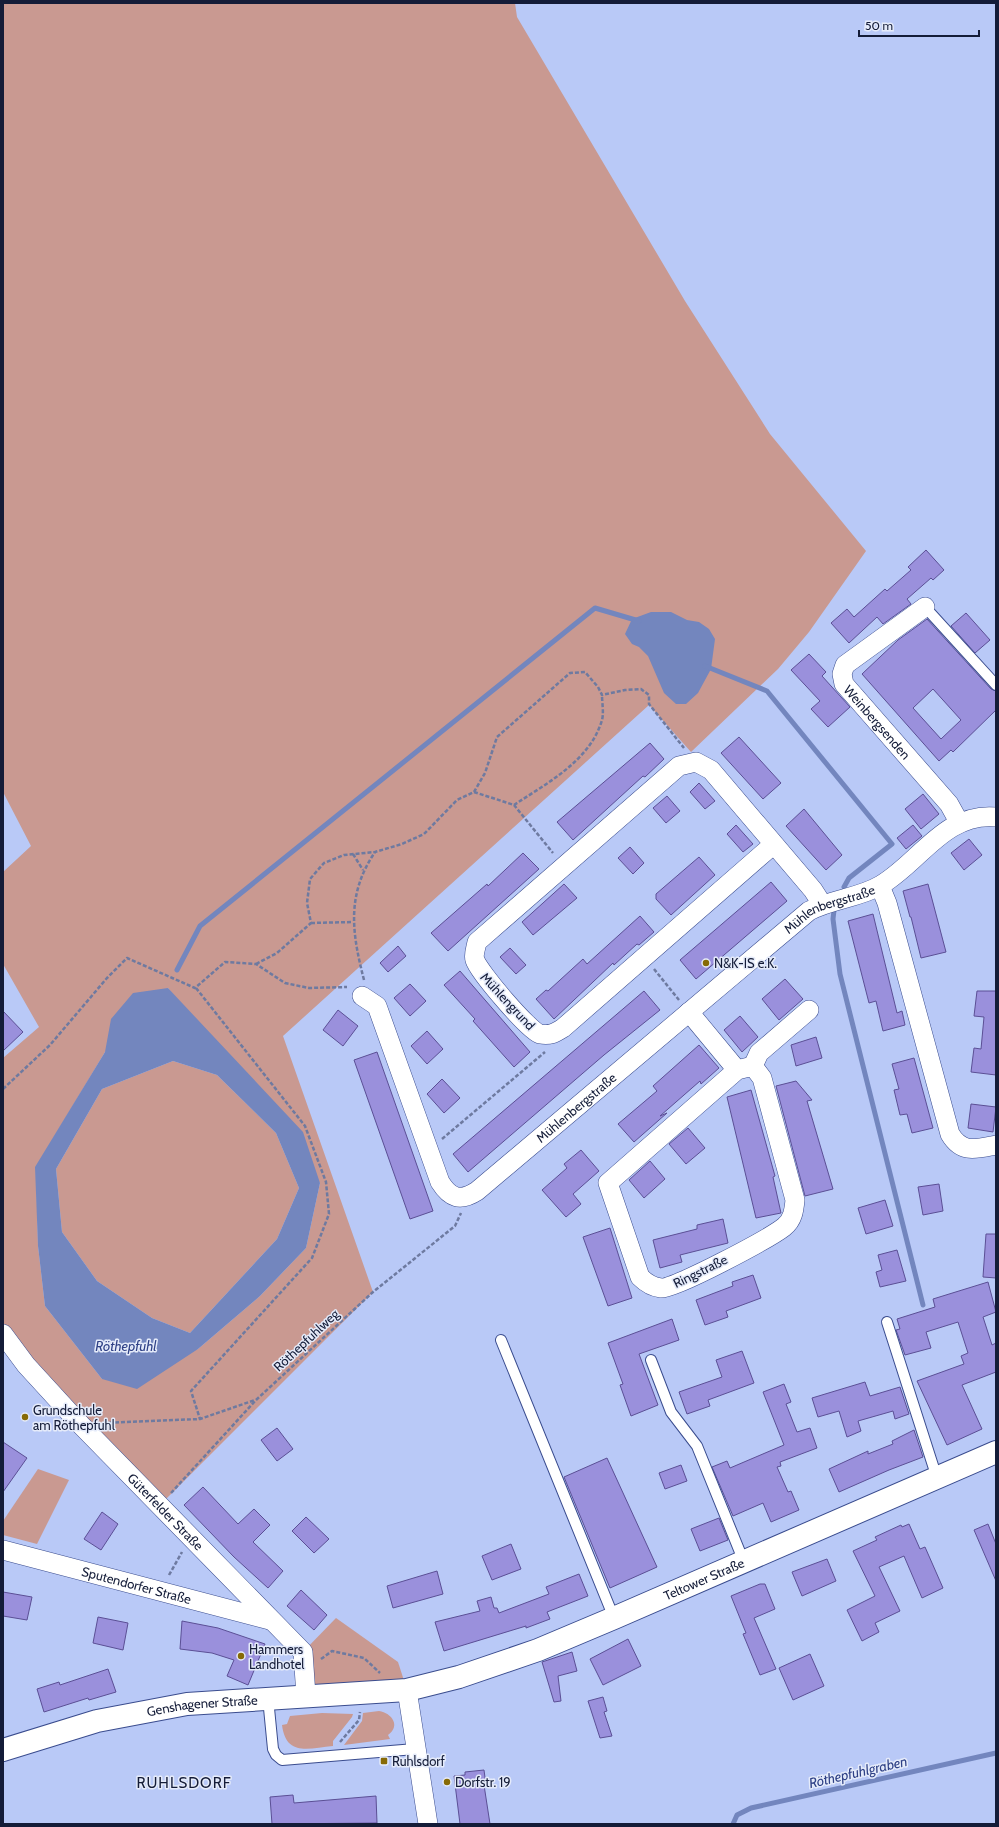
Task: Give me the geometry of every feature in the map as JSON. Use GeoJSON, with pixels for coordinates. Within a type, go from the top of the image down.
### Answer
{"type":"FeatureCollection","features":[{"type":"Feature","properties":{"kind":"main road","name":"Teltower Straße"},"geometry":{"type":"LineString","coordinates":[[407,1690],[459,1677],[538,1650],[996,1452]]}},
{"type":"Feature","properties":{"kind":"main road","name":"Genshagener Straße"},"geometry":{"type":"LineString","coordinates":[[3,1750],[97,1721],[186,1704],[407,1690]]}},
{"type":"Feature","properties":{"kind":"street","name":"Weinbergsenden"},"geometry":{"type":"LineString","coordinates":[[925,607],[845,665],[842,674],[844,684],[949,804],[958,822]]}},
{"type":"Feature","properties":{"kind":"street"},"geometry":{"type":"LineString","coordinates":[[696,762],[711,770],[813,890],[822,904]]}},
{"type":"Feature","properties":{"kind":"street","name":"Mühlengrund"},"geometry":{"type":"LineString","coordinates":[[696,762],[679,766],[477,942],[474,958],[479,970],[526,1023],[538,1033],[550,1035],[563,1028],[774,844]]}},
{"type":"Feature","properties":{"kind":"street","name":"Mühlenbergstraße"},"geometry":{"type":"LineString","coordinates":[[469,1196],[477,1191],[809,911],[822,904],[859,894],[880,886],[893,877],[943,832],[958,822],[976,818],[996,817]]}},
{"type":"Feature","properties":{"kind":"street","name":"Mühlenbergstraße"},"geometry":{"type":"LineString","coordinates":[[880,886],[888,904],[950,1134],[955,1142],[964,1148],[974,1149],[996,1145]]}},
{"type":"Feature","properties":{"kind":"street"},"geometry":{"type":"LineString","coordinates":[[362,996],[377,1006],[440,1182],[446,1192],[457,1198],[469,1196]]}},
{"type":"Feature","properties":{"kind":"street","name":"Ringstraße"},"geometry":{"type":"LineString","coordinates":[[689,1012],[745,1068],[762,1078],[795,1200],[793,1216],[785,1226],[721,1262],[673,1286],[662,1288],[649,1285],[640,1277],[608,1183],[745,1068],[809,1010]]}},
{"type":"Feature","properties":{"kind":"street","name":"Güterfelder Straße"},"geometry":{"type":"LineString","coordinates":[[3,1334],[26,1365],[80,1424],[270,1620],[303,1652],[306,1696]]}},
{"type":"Feature","properties":{"kind":"street","name":"Sputendorfer Straße"},"geometry":{"type":"LineString","coordinates":[[3,1550],[270,1620]]}},
{"type":"Feature","properties":{"kind":"street"},"geometry":{"type":"LineString","coordinates":[[407,1690],[415,1749],[428,1824]]}},
{"type":"Feature","properties":{"kind":"lane","name":"Weinbergsenden"},"geometry":{"type":"LineString","coordinates":[[925,607],[996,685]]}},
{"type":"Feature","properties":{"kind":"lane"},"geometry":{"type":"LineString","coordinates":[[887,1322],[937,1478]]}},
{"type":"Feature","properties":{"kind":"lane"},"geometry":{"type":"LineString","coordinates":[[501,1340],[614,1618]]}},
{"type":"Feature","properties":{"kind":"lane"},"geometry":{"type":"LineString","coordinates":[[651,1360],[671,1412],[697,1446],[744,1562]]}},
{"type":"Feature","properties":{"kind":"lane"},"geometry":{"type":"LineString","coordinates":[[268,1698],[273,1749],[279,1758],[288,1761],[415,1749]]}},
{"type":"Feature","properties":{"kind":"path"},"geometry":{"type":"LineString","coordinates":[[311,923],[307,903],[310,879],[324,863],[344,855],[375,852],[402,844],[424,834],[457,800],[474,792],[484,774],[496,737],[570,673],[585,672],[598,687],[602,695],[603,719],[595,739],[562,773],[514,805]]}},
{"type":"Feature","properties":{"kind":"path"},"geometry":{"type":"LineString","coordinates":[[602,695],[625,690],[641,689],[649,695],[649,704],[696,762]]}},
{"type":"Feature","properties":{"kind":"path"},"geometry":{"type":"LineString","coordinates":[[474,792],[514,805],[564,866]]}},
{"type":"Feature","properties":{"kind":"path"},"geometry":{"type":"LineString","coordinates":[[196,988],[225,962],[256,964],[286,983],[308,988],[346,987],[362,996],[364,981],[356,950],[353,922],[356,890],[363,871],[375,852]]}},
{"type":"Feature","properties":{"kind":"path"},"geometry":{"type":"LineString","coordinates":[[353,854],[363,871]]}},
{"type":"Feature","properties":{"kind":"path"},"geometry":{"type":"LineString","coordinates":[[256,964],[277,953],[311,923],[353,922]]}},
{"type":"Feature","properties":{"kind":"path"},"geometry":{"type":"LineString","coordinates":[[644,957],[689,1012]]}},
{"type":"Feature","properties":{"kind":"path"},"geometry":{"type":"LineString","coordinates":[[3,1089],[50,1045],[106,978],[127,958],[196,988],[305,1126],[326,1182],[329,1214],[312,1258],[191,1391],[200,1418]]}},
{"type":"Feature","properties":{"kind":"path"},"geometry":{"type":"LineString","coordinates":[[428,1151],[548,1050],[550,1035]]}},
{"type":"Feature","properties":{"kind":"path","name":"Röthepfuhlweg"},"geometry":{"type":"LineString","coordinates":[[159,1506],[256,1400],[373,1292],[455,1226],[469,1196]]}},
{"type":"Feature","properties":{"kind":"path"},"geometry":{"type":"LineString","coordinates":[[80,1424],[200,1418],[256,1400]]}},
{"type":"Feature","properties":{"kind":"path"},"geometry":{"type":"LineString","coordinates":[[160,1591],[190,1537]]}},
{"type":"Feature","properties":{"kind":"path"},"geometry":{"type":"LineString","coordinates":[[318,1661],[332,1651],[364,1658],[384,1678]]}},
{"type":"Feature","properties":{"kind":"path"},"geometry":{"type":"LineString","coordinates":[[339,1756],[337,1745],[359,1720],[360,1711],[367,1710]]}},
{"type":"Feature","properties":{"kind":"shaded area"},"geometry":{"type":"Polygon","coordinates":[[[3,3],[515,3],[517,17],[685,301],[770,434],[866,551],[809,632],[778,669],[691,752],[649,705],[283,1036],[373,1292],[159,1506],[3,1334],[3,1058],[39,1027],[3,964],[3,872],[31,846],[3,792],[3,3]],[[168,988],[105,1052],[36,1167],[38,1246],[45,1306],[102,1379],[198,1349],[260,1296],[306,1248],[320,1183],[168,988]]]}},
{"type":"Feature","properties":{"kind":"shaded area"},"geometry":{"type":"Polygon","coordinates":[[[173,1061],[217,1075],[276,1133],[299,1188],[277,1239],[190,1333],[152,1318],[97,1281],[62,1232],[56,1169],[102,1089],[173,1061]]]}},
{"type":"Feature","properties":{"kind":"shaded area"},"geometry":{"type":"Polygon","coordinates":[[[38,1469],[69,1480],[37,1544],[3,1535],[3,1521],[38,1469]]]}},
{"type":"Feature","properties":{"kind":"shaded area"},"geometry":{"type":"Polygon","coordinates":[[[336,1618],[398,1662],[407,1690],[306,1696],[303,1652],[336,1618]]]}},
{"type":"Feature","properties":{"kind":"shaded area"},"geometry":{"type":"Polygon","coordinates":[[[379,1711],[388,1714],[393,1720],[394,1728],[388,1735],[390,1739],[344,1745],[362,1721],[363,1713],[379,1711]]]}},
{"type":"Feature","properties":{"kind":"shaded area"},"geometry":{"type":"Polygon","coordinates":[[[322,1713],[353,1714],[333,1741],[333,1746],[307,1749],[294,1746],[288,1742],[284,1735],[282,1725],[287,1724],[290,1716],[322,1713]]]}},
{"type":"Feature","properties":{"kind":"water"},"geometry":{"type":"Polygon","coordinates":[[[651,612],[671,612],[687,620],[699,622],[709,629],[715,639],[711,669],[698,693],[686,704],[676,704],[664,693],[648,656],[639,647],[632,644],[625,634],[632,619],[651,612]]]}},
{"type":"Feature","properties":{"kind":"water","name":"Röthepfuhl"},"geometry":{"type":"Polygon","coordinates":[[[168,988],[303,1132],[320,1183],[306,1248],[260,1296],[198,1349],[137,1389],[102,1379],[45,1306],[38,1246],[35,1167],[105,1052],[111,1019],[133,993],[168,988]],[[173,1061],[102,1089],[56,1169],[62,1232],[97,1281],[152,1318],[190,1333],[277,1239],[299,1188],[276,1133],[217,1075],[173,1061]]]}},
{"type":"Feature","properties":{"kind":"building"},"geometry":{"type":"Polygon","coordinates":[[[926,550],[944,570],[933,580],[931,578],[907,599],[911,604],[883,624],[877,617],[849,643],[831,623],[847,609],[854,617],[885,589],[887,591],[911,570],[908,567],[926,550]]]}},
{"type":"Feature","properties":{"kind":"building"},"geometry":{"type":"Polygon","coordinates":[[[966,613],[990,640],[975,653],[951,626],[966,613]]]}},
{"type":"Feature","properties":{"kind":"building"},"geometry":{"type":"Polygon","coordinates":[[[927,619],[991,689],[996,691],[996,710],[953,752],[951,750],[939,761],[862,674],[898,640],[927,619]],[[933,689],[913,708],[941,739],[961,720],[933,689]]]}},
{"type":"Feature","properties":{"kind":"building"},"geometry":{"type":"Polygon","coordinates":[[[809,654],[826,672],[822,676],[850,707],[828,727],[811,709],[820,701],[791,670],[809,654]]]}},
{"type":"Feature","properties":{"kind":"building"},"geometry":{"type":"Polygon","coordinates":[[[739,737],[781,783],[763,799],[721,753],[739,737]]]}},
{"type":"Feature","properties":{"kind":"building"},"geometry":{"type":"Polygon","coordinates":[[[650,743],[664,759],[645,777],[643,776],[573,840],[557,822],[650,743]]]}},
{"type":"Feature","properties":{"kind":"building"},"geometry":{"type":"Polygon","coordinates":[[[699,783],[715,801],[705,809],[690,792],[699,783]]]}},
{"type":"Feature","properties":{"kind":"building"},"geometry":{"type":"Polygon","coordinates":[[[923,794],[939,814],[921,829],[905,809],[923,794]]]}},
{"type":"Feature","properties":{"kind":"building"},"geometry":{"type":"Polygon","coordinates":[[[667,796],[680,811],[666,823],[653,808],[667,796]]]}},
{"type":"Feature","properties":{"kind":"building"},"geometry":{"type":"Polygon","coordinates":[[[804,809],[842,855],[826,870],[786,826],[804,809]]]}},
{"type":"Feature","properties":{"kind":"building"},"geometry":{"type":"Polygon","coordinates":[[[736,825],[753,844],[743,852],[727,834],[736,825]]]}},
{"type":"Feature","properties":{"kind":"building"},"geometry":{"type":"Polygon","coordinates":[[[913,825],[922,836],[906,849],[897,838],[913,825]]]}},
{"type":"Feature","properties":{"kind":"building"},"geometry":{"type":"Polygon","coordinates":[[[969,839],[982,855],[964,870],[951,853],[969,839]]]}},
{"type":"Feature","properties":{"kind":"building"},"geometry":{"type":"Polygon","coordinates":[[[630,847],[644,863],[633,874],[618,858],[630,847]]]}},
{"type":"Feature","properties":{"kind":"building"},"geometry":{"type":"Polygon","coordinates":[[[523,853],[539,869],[448,951],[431,933],[487,884],[488,886],[523,853]]]}},
{"type":"Feature","properties":{"kind":"building"},"geometry":{"type":"Polygon","coordinates":[[[699,857],[715,875],[671,915],[656,899],[656,894],[699,857]]]}},
{"type":"Feature","properties":{"kind":"building"},"geometry":{"type":"Polygon","coordinates":[[[771,882],[787,901],[696,979],[680,960],[771,882]]]}},
{"type":"Feature","properties":{"kind":"building"},"geometry":{"type":"Polygon","coordinates":[[[564,884],[577,898],[533,935],[522,922],[564,884]]]}},
{"type":"Feature","properties":{"kind":"building"},"geometry":{"type":"Polygon","coordinates":[[[928,884],[946,952],[921,958],[903,891],[928,884]]]}},
{"type":"Feature","properties":{"kind":"building"},"geometry":{"type":"Polygon","coordinates":[[[873,914],[897,1013],[902,1011],[905,1025],[883,1031],[876,1001],[869,1003],[848,921],[873,914]]]}},
{"type":"Feature","properties":{"kind":"building"},"geometry":{"type":"Polygon","coordinates":[[[640,916],[654,932],[639,945],[637,944],[614,965],[613,963],[554,1019],[536,999],[546,990],[548,991],[583,959],[587,964],[640,916]]]}},
{"type":"Feature","properties":{"kind":"building"},"geometry":{"type":"Polygon","coordinates":[[[398,946],[406,956],[388,972],[380,963],[398,946]]]}},
{"type":"Feature","properties":{"kind":"building"},"geometry":{"type":"Polygon","coordinates":[[[510,948],[526,965],[516,974],[500,957],[510,948]]]}},
{"type":"Feature","properties":{"kind":"building"},"geometry":{"type":"Polygon","coordinates":[[[460,971],[530,1052],[514,1067],[473,1021],[475,1019],[444,985],[460,971]]]}},
{"type":"Feature","properties":{"kind":"building"},"geometry":{"type":"Polygon","coordinates":[[[785,979],[803,999],[779,1020],[762,999],[785,979]]]}},
{"type":"Feature","properties":{"kind":"building"},"geometry":{"type":"Polygon","coordinates":[[[410,984],[426,1001],[410,1016],[394,998],[410,984]]]}},
{"type":"Feature","properties":{"kind":"building"},"geometry":{"type":"Polygon","coordinates":[[[644,991],[660,1010],[604,1055],[468,1172],[453,1154],[644,991]]]}},
{"type":"Feature","properties":{"kind":"building"},"geometry":{"type":"Polygon","coordinates":[[[977,991],[996,991],[996,1075],[971,1072],[974,1048],[981,1049],[984,1017],[974,1016],[977,991]]]}},
{"type":"Feature","properties":{"kind":"building"},"geometry":{"type":"Polygon","coordinates":[[[338,1010],[358,1026],[343,1046],[323,1030],[338,1010]]]}},
{"type":"Feature","properties":{"kind":"building"},"geometry":{"type":"Polygon","coordinates":[[[3,1011],[23,1032],[3,1051],[3,1011]]]}},
{"type":"Feature","properties":{"kind":"building"},"geometry":{"type":"Polygon","coordinates":[[[740,1016],[758,1037],[742,1052],[724,1030],[740,1016]]]}},
{"type":"Feature","properties":{"kind":"building"},"geometry":{"type":"Polygon","coordinates":[[[427,1031],[443,1049],[427,1064],[411,1046],[427,1031]]]}},
{"type":"Feature","properties":{"kind":"building"},"geometry":{"type":"Polygon","coordinates":[[[816,1037],[822,1058],[796,1066],[791,1045],[816,1037]]]}},
{"type":"Feature","properties":{"kind":"building"},"geometry":{"type":"Polygon","coordinates":[[[699,1045],[719,1068],[701,1084],[700,1081],[660,1116],[667,1113],[634,1142],[618,1124],[657,1091],[653,1086],[699,1045]]]}},
{"type":"Feature","properties":{"kind":"building"},"geometry":{"type":"Polygon","coordinates":[[[377,1052],[433,1211],[410,1219],[354,1060],[377,1052]]]}},
{"type":"Feature","properties":{"kind":"building"},"geometry":{"type":"Polygon","coordinates":[[[914,1058],[933,1128],[912,1133],[907,1114],[900,1115],[894,1090],[899,1089],[892,1064],[914,1058]]]}},
{"type":"Feature","properties":{"kind":"building"},"geometry":{"type":"Polygon","coordinates":[[[442,1079],[460,1098],[444,1113],[427,1094],[442,1079]]]}},
{"type":"Feature","properties":{"kind":"building"},"geometry":{"type":"Polygon","coordinates":[[[796,1081],[812,1100],[807,1101],[833,1189],[805,1196],[776,1086],[796,1081]]]}},
{"type":"Feature","properties":{"kind":"building"},"geometry":{"type":"Polygon","coordinates":[[[751,1090],[775,1176],[773,1177],[781,1213],[756,1218],[727,1097],[751,1090]]]}},
{"type":"Feature","properties":{"kind":"building"},"geometry":{"type":"Polygon","coordinates":[[[971,1104],[996,1107],[993,1132],[968,1128],[971,1104]]]}},
{"type":"Feature","properties":{"kind":"building"},"geometry":{"type":"Polygon","coordinates":[[[688,1128],[705,1148],[686,1164],[669,1144],[688,1128]]]}},
{"type":"Feature","properties":{"kind":"building"},"geometry":{"type":"Polygon","coordinates":[[[581,1150],[599,1171],[573,1194],[581,1204],[566,1217],[542,1190],[567,1168],[564,1164],[581,1150]]]}},
{"type":"Feature","properties":{"kind":"building"},"geometry":{"type":"Polygon","coordinates":[[[650,1161],[665,1179],[644,1198],[629,1180],[650,1161]]]}},
{"type":"Feature","properties":{"kind":"building"},"geometry":{"type":"Polygon","coordinates":[[[939,1184],[943,1211],[923,1215],[918,1187],[939,1184]]]}},
{"type":"Feature","properties":{"kind":"building"},"geometry":{"type":"Polygon","coordinates":[[[885,1200],[893,1226],[866,1234],[858,1208],[885,1200]]]}},
{"type":"Feature","properties":{"kind":"building"},"geometry":{"type":"Polygon","coordinates":[[[723,1219],[728,1243],[680,1255],[682,1262],[660,1268],[653,1240],[697,1229],[697,1225],[723,1219]]]}},
{"type":"Feature","properties":{"kind":"building"},"geometry":{"type":"Polygon","coordinates":[[[610,1228],[632,1298],[608,1306],[583,1237],[610,1228]]]}},
{"type":"Feature","properties":{"kind":"building"},"geometry":{"type":"Polygon","coordinates":[[[986,1234],[996,1234],[996,1278],[983,1277],[986,1234]]]}},
{"type":"Feature","properties":{"kind":"building"},"geometry":{"type":"Polygon","coordinates":[[[897,1250],[906,1281],[880,1287],[876,1272],[882,1270],[878,1255],[897,1250]]]}},
{"type":"Feature","properties":{"kind":"building"},"geometry":{"type":"Polygon","coordinates":[[[753,1275],[761,1298],[726,1311],[728,1317],[705,1325],[696,1300],[733,1286],[732,1282],[753,1275]]]}},
{"type":"Feature","properties":{"kind":"building"},"geometry":{"type":"Polygon","coordinates":[[[988,1282],[996,1312],[983,1317],[992,1345],[996,1343],[996,1372],[962,1385],[982,1429],[947,1445],[917,1381],[964,1364],[961,1356],[968,1353],[958,1322],[926,1332],[931,1348],[905,1355],[896,1330],[900,1329],[897,1319],[935,1307],[933,1299],[988,1282]]]}},
{"type":"Feature","properties":{"kind":"building"},"geometry":{"type":"Polygon","coordinates":[[[672,1319],[679,1340],[639,1354],[658,1405],[631,1416],[620,1385],[623,1384],[608,1343],[672,1319]]]}},
{"type":"Feature","properties":{"kind":"building"},"geometry":{"type":"Polygon","coordinates":[[[742,1351],[754,1383],[708,1400],[710,1406],[687,1414],[679,1392],[722,1377],[716,1360],[742,1351]]]}},
{"type":"Feature","properties":{"kind":"building"},"geometry":{"type":"Polygon","coordinates":[[[865,1382],[870,1396],[900,1387],[909,1414],[895,1419],[893,1411],[858,1421],[861,1431],[847,1437],[839,1411],[818,1417],[812,1398],[865,1382]]]}},
{"type":"Feature","properties":{"kind":"building"},"geometry":{"type":"Polygon","coordinates":[[[784,1384],[791,1402],[786,1404],[797,1432],[810,1428],[817,1448],[780,1462],[781,1466],[777,1467],[788,1492],[791,1491],[799,1510],[771,1522],[763,1503],[733,1516],[712,1467],[727,1461],[730,1468],[784,1445],[763,1392],[784,1384]]]}},
{"type":"Feature","properties":{"kind":"building"},"geometry":{"type":"Polygon","coordinates":[[[277,1428],[293,1449],[277,1461],[261,1440],[277,1428]]]}},
{"type":"Feature","properties":{"kind":"building"},"geometry":{"type":"Polygon","coordinates":[[[914,1430],[923,1457],[839,1492],[829,1469],[868,1451],[868,1454],[893,1444],[892,1441],[914,1430]]]}},
{"type":"Feature","properties":{"kind":"building"},"geometry":{"type":"Polygon","coordinates":[[[3,1442],[27,1458],[3,1492],[3,1442]]]}},
{"type":"Feature","properties":{"kind":"building"},"geometry":{"type":"Polygon","coordinates":[[[607,1458],[657,1567],[610,1588],[564,1477],[607,1458]]]}},
{"type":"Feature","properties":{"kind":"building"},"geometry":{"type":"Polygon","coordinates":[[[681,1465],[687,1481],[665,1489],[659,1473],[681,1465]]]}},
{"type":"Feature","properties":{"kind":"building"},"geometry":{"type":"Polygon","coordinates":[[[203,1487],[238,1524],[254,1509],[270,1525],[253,1542],[283,1571],[268,1588],[234,1557],[184,1505],[203,1487]]]}},
{"type":"Feature","properties":{"kind":"building"},"geometry":{"type":"Polygon","coordinates":[[[102,1512],[118,1524],[101,1550],[84,1539],[102,1512]]]}},
{"type":"Feature","properties":{"kind":"building"},"geometry":{"type":"Polygon","coordinates":[[[306,1517],[329,1539],[314,1553],[292,1531],[306,1517]]]}},
{"type":"Feature","properties":{"kind":"building"},"geometry":{"type":"Polygon","coordinates":[[[719,1518],[728,1540],[700,1551],[691,1529],[719,1518]]]}},
{"type":"Feature","properties":{"kind":"building"},"geometry":{"type":"Polygon","coordinates":[[[909,1524],[920,1549],[925,1547],[943,1588],[922,1598],[904,1556],[879,1567],[900,1611],[875,1623],[879,1632],[862,1641],[847,1610],[875,1596],[853,1551],[877,1540],[875,1537],[901,1525],[902,1527],[909,1524]]]}},
{"type":"Feature","properties":{"kind":"building"},"geometry":{"type":"Polygon","coordinates":[[[988,1524],[996,1544],[996,1581],[974,1530],[988,1524]]]}},
{"type":"Feature","properties":{"kind":"building"},"geometry":{"type":"Polygon","coordinates":[[[511,1544],[521,1569],[492,1580],[482,1556],[511,1544]]]}},
{"type":"Feature","properties":{"kind":"building"},"geometry":{"type":"Polygon","coordinates":[[[827,1559],[836,1581],[802,1596],[792,1572],[827,1559]]]}},
{"type":"Feature","properties":{"kind":"building"},"geometry":{"type":"Polygon","coordinates":[[[437,1571],[443,1594],[393,1608],[387,1586],[437,1571]]]}},
{"type":"Feature","properties":{"kind":"building"},"geometry":{"type":"Polygon","coordinates":[[[579,1574],[588,1596],[547,1612],[550,1619],[526,1628],[526,1626],[444,1651],[435,1622],[480,1611],[477,1601],[491,1597],[494,1608],[497,1608],[499,1613],[549,1594],[546,1587],[579,1574]]]}},
{"type":"Feature","properties":{"kind":"building"},"geometry":{"type":"Polygon","coordinates":[[[760,1584],[765,1584],[775,1609],[754,1618],[776,1669],[760,1675],[743,1634],[746,1633],[731,1596],[760,1584]]]}},
{"type":"Feature","properties":{"kind":"building"},"geometry":{"type":"Polygon","coordinates":[[[301,1590],[327,1615],[314,1630],[287,1606],[301,1590]]]}},
{"type":"Feature","properties":{"kind":"building"},"geometry":{"type":"Polygon","coordinates":[[[3,1592],[32,1597],[27,1620],[3,1616],[3,1592]]]}},
{"type":"Feature","properties":{"kind":"building"},"geometry":{"type":"Polygon","coordinates":[[[98,1617],[128,1623],[123,1650],[93,1643],[98,1617]]]}},
{"type":"Feature","properties":{"kind":"building","name":"Hammers Landhotel"},"geometry":{"type":"Polygon","coordinates":[[[182,1621],[218,1628],[265,1644],[248,1685],[227,1676],[234,1660],[212,1653],[180,1649],[182,1621]]]}},
{"type":"Feature","properties":{"kind":"building"},"geometry":{"type":"Polygon","coordinates":[[[628,1639],[641,1666],[603,1685],[590,1659],[628,1639]]]}},
{"type":"Feature","properties":{"kind":"building"},"geometry":{"type":"Polygon","coordinates":[[[572,1652],[577,1671],[558,1676],[561,1701],[554,1702],[542,1662],[572,1652]]]}},
{"type":"Feature","properties":{"kind":"building"},"geometry":{"type":"Polygon","coordinates":[[[810,1654],[824,1686],[793,1700],[779,1668],[810,1654]]]}},
{"type":"Feature","properties":{"kind":"building"},"geometry":{"type":"Polygon","coordinates":[[[108,1669],[116,1692],[89,1700],[88,1698],[44,1712],[37,1689],[59,1682],[60,1685],[108,1669]]]}},
{"type":"Feature","properties":{"kind":"building"},"geometry":{"type":"Polygon","coordinates":[[[603,1697],[607,1711],[604,1712],[612,1736],[600,1738],[588,1701],[603,1697]]]}},
{"type":"Feature","properties":{"kind":"building"},"geometry":{"type":"Polygon","coordinates":[[[484,1770],[486,1785],[484,1785],[490,1824],[460,1824],[454,1776],[465,1775],[465,1772],[484,1770]]]}},
{"type":"Feature","properties":{"kind":"building"},"geometry":{"type":"Polygon","coordinates":[[[293,1795],[294,1803],[376,1796],[377,1823],[272,1824],[270,1797],[293,1795]]]}},
{"type":"Feature","properties":{"kind":"waterway"},"geometry":{"type":"LineString","coordinates":[[177,970],[200,926],[595,608],[639,621]]}},
{"type":"Feature","properties":{"kind":"waterway"},"geometry":{"type":"LineString","coordinates":[[705,666],[767,691],[892,844],[849,878],[844,887]]}},
{"type":"Feature","properties":{"kind":"waterway"},"geometry":{"type":"LineString","coordinates":[[834,910],[833,919],[840,974],[923,1305]]}},
{"type":"Feature","properties":{"kind":"waterway","name":"Röthepfuhlgraben"},"geometry":{"type":"LineString","coordinates":[[733,1824],[737,1815],[751,1808],[996,1753]]}},
{"type":"Feature","properties":{"kind":"place","name":"N&K-IS e.K."},"geometry":{"type":"Point","coordinates":[706,963]}},
{"type":"Feature","properties":{"kind":"place","name":"Grundschule am Röthepfuhl"},"geometry":{"type":"Point","coordinates":[25,1417]}},
{"type":"Feature","properties":{"kind":"place","name":"Hammers Landhotel"},"geometry":{"type":"Point","coordinates":[241,1656]}},
{"type":"Feature","properties":{"kind":"place","name":"Ruhlsdorf"},"geometry":{"type":"Point","coordinates":[384,1761]}},
{"type":"Feature","properties":{"kind":"place","name":"Dorfstr. 19"},"geometry":{"type":"Point","coordinates":[447,1782]}},
{"type":"Feature","properties":{"kind":"district","name":"RUHLSDORF"},"geometry":{"type":"Point","coordinates":[184,1783]}}]}
